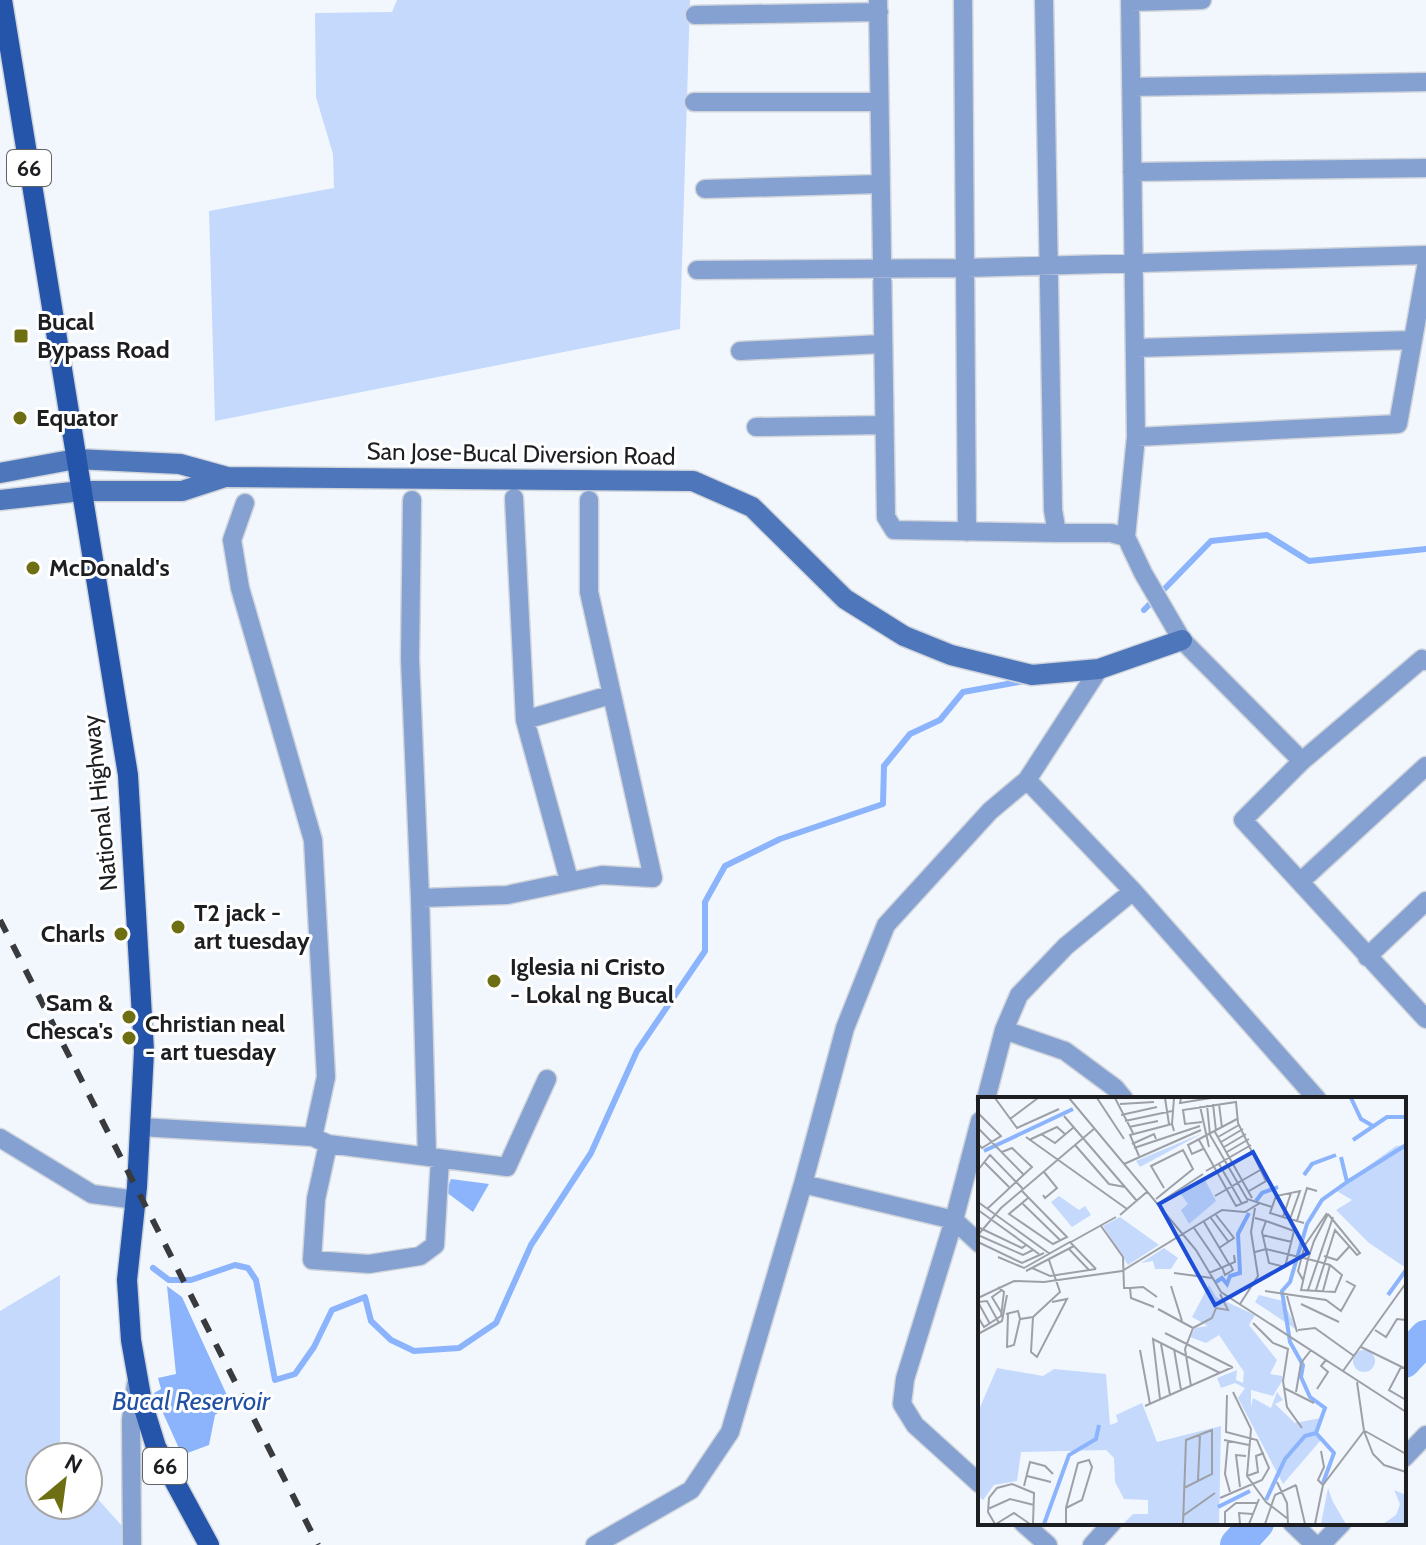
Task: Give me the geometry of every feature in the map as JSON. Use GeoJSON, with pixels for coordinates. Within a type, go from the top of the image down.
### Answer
{"type":"FeatureCollection","features":[{"type":"Feature","properties":{"kind":"main road","name":"National Highway"},"geometry":{"type":"LineString","coordinates":[[2,0],[128,775],[144,1051],[136,1200],[127,1280],[131,1340],[137,1379],[156,1447],[209,1545]]}},
{"type":"Feature","properties":{"kind":"main road","name":"San Jose-Bucal Diversion Road"},"geometry":{"type":"LineString","coordinates":[[0,473],[76,459],[180,464],[227,477],[693,481],[752,507],[845,599],[904,636],[951,655],[1032,675],[1099,669],[1182,640]]}},
{"type":"Feature","properties":{"kind":"main road","name":"San Jose-Bucal Diversion Road"},"geometry":{"type":"LineString","coordinates":[[0,500],[81,491],[182,491],[227,477]]}},
{"type":"Feature","properties":{"kind":"street"},"geometry":{"type":"LineString","coordinates":[[963,0],[967,532]]}},
{"type":"Feature","properties":{"kind":"street"},"geometry":{"type":"LineString","coordinates":[[1044,0],[1053,510],[1057,533]]}},
{"type":"Feature","properties":{"kind":"street"},"geometry":{"type":"LineString","coordinates":[[1202,0],[1130,1],[1136,437],[1126,537],[1182,640],[1302,761]]}},
{"type":"Feature","properties":{"kind":"street"},"geometry":{"type":"LineString","coordinates":[[695,15],[878,6],[883,425],[886,517],[894,530],[1111,533],[1126,537]]}},
{"type":"Feature","properties":{"kind":"street"},"geometry":{"type":"LineString","coordinates":[[1131,87],[1426,82]]}},
{"type":"Feature","properties":{"kind":"street"},"geometry":{"type":"LineString","coordinates":[[694,102],[879,102]]}},
{"type":"Feature","properties":{"kind":"street"},"geometry":{"type":"LineString","coordinates":[[1132,172],[1426,168]]}},
{"type":"Feature","properties":{"kind":"street"},"geometry":{"type":"LineString","coordinates":[[705,189],[880,184]]}},
{"type":"Feature","properties":{"kind":"street"},"geometry":{"type":"LineString","coordinates":[[697,270],[965,268],[1426,255]]}},
{"type":"Feature","properties":{"kind":"street"},"geometry":{"type":"LineString","coordinates":[[1136,437],[1398,424],[1426,267]]}},
{"type":"Feature","properties":{"kind":"street"},"geometry":{"type":"LineString","coordinates":[[1135,348],[1413,340]]}},
{"type":"Feature","properties":{"kind":"street"},"geometry":{"type":"LineString","coordinates":[[740,351],[882,344]]}},
{"type":"Feature","properties":{"kind":"street"},"geometry":{"type":"LineString","coordinates":[[756,427],[883,425]]}},
{"type":"Feature","properties":{"kind":"street"},"geometry":{"type":"LineString","coordinates":[[514,498],[525,720],[569,880]]}},
{"type":"Feature","properties":{"kind":"street"},"geometry":{"type":"LineString","coordinates":[[245,503],[232,540],[240,588],[313,840],[326,1077],[312,1260],[369,1264],[420,1256],[435,1245],[410,659],[412,500]]}},
{"type":"Feature","properties":{"kind":"street"},"geometry":{"type":"LineString","coordinates":[[420,898],[507,895],[602,875],[653,878],[589,592],[589,500]]}},
{"type":"Feature","properties":{"kind":"street"},"geometry":{"type":"LineString","coordinates":[[1426,661],[1422,659],[1302,761],[1243,820],[1426,1019]]}},
{"type":"Feature","properties":{"kind":"street"},"geometry":{"type":"LineString","coordinates":[[595,1545],[691,1490],[730,1432],[845,1028],[886,925],[990,811],[1027,780],[1099,669]]}},
{"type":"Feature","properties":{"kind":"street"},"geometry":{"type":"LineString","coordinates":[[525,720],[610,695]]}},
{"type":"Feature","properties":{"kind":"street"},"geometry":{"type":"LineString","coordinates":[[1301,881],[1426,766]]}},
{"type":"Feature","properties":{"kind":"street"},"geometry":{"type":"LineString","coordinates":[[1027,780],[1133,891],[1315,1097]]}},
{"type":"Feature","properties":{"kind":"street"},"geometry":{"type":"LineString","coordinates":[[987,1097],[1004,1030],[1019,995],[1066,946],[1133,891]]}},
{"type":"Feature","properties":{"kind":"street"},"geometry":{"type":"LineString","coordinates":[[1367,957],[1426,901]]}},
{"type":"Feature","properties":{"kind":"street"},"geometry":{"type":"LineString","coordinates":[[1004,1030],[1065,1051],[1115,1088],[1122,1097]]}},
{"type":"Feature","properties":{"kind":"street"},"geometry":{"type":"LineString","coordinates":[[141,1127],[320,1140],[507,1167],[547,1079]]}},
{"type":"Feature","properties":{"kind":"street"},"geometry":{"type":"LineString","coordinates":[[978,1129],[954,1220],[905,1379],[902,1404],[915,1425],[978,1482]]}},
{"type":"Feature","properties":{"kind":"street"},"geometry":{"type":"LineString","coordinates":[[0,1138],[92,1194],[136,1200]]}},
{"type":"Feature","properties":{"kind":"street"},"geometry":{"type":"LineString","coordinates":[[803,1184],[954,1220],[978,1242]]}},
{"type":"Feature","properties":{"kind":"street"},"geometry":{"type":"LineString","coordinates":[[132,1545],[131,1420],[137,1379]]}},
{"type":"Feature","properties":{"kind":"street"},"geometry":{"type":"LineString","coordinates":[[1406,1456],[1426,1435]]}},
{"type":"Feature","properties":{"kind":"street"},"geometry":{"type":"LineString","coordinates":[[1025,1525],[1048,1545]]}},
{"type":"Feature","properties":{"kind":"street"},"geometry":{"type":"LineString","coordinates":[[1092,1545],[1110,1525]]}},
{"type":"Feature","properties":{"kind":"street"},"geometry":{"type":"LineString","coordinates":[[1294,1525],[1315,1545]]}},
{"type":"Feature","properties":{"kind":"street"},"geometry":{"type":"LineString","coordinates":[[1321,1545],[1340,1525]]}},
{"type":"Feature","properties":{"kind":"shaded area"},"geometry":{"type":"Polygon","coordinates":[[[397,0],[690,0],[680,329],[215,421],[209,211],[334,188],[333,154],[316,97],[315,13],[392,12],[397,0]]]}},
{"type":"Feature","properties":{"kind":"shaded area"},"geometry":{"type":"Polygon","coordinates":[[[60,1275],[60,1441],[24,1441],[24,1521],[104,1521],[104,1506],[139,1545],[0,1545],[0,1311],[60,1275]]]}},
{"type":"Feature","properties":{"kind":"water"},"geometry":{"type":"Polygon","coordinates":[[[451,1179],[489,1184],[473,1212],[446,1192],[451,1179]]]}},
{"type":"Feature","properties":{"kind":"water","name":"Bucal Reservoir"},"geometry":{"type":"Polygon","coordinates":[[[167,1286],[182,1297],[231,1404],[215,1415],[209,1445],[182,1455],[154,1393],[161,1389],[158,1378],[176,1374],[167,1286]]]}},
{"type":"Feature","properties":{"kind":"waterway"},"geometry":{"type":"LineString","coordinates":[[1144,610],[1211,541],[1267,535],[1309,561],[1426,549]]}},
{"type":"Feature","properties":{"kind":"waterway"},"geometry":{"type":"LineString","coordinates":[[153,1268],[169,1280],[191,1280],[235,1265],[248,1268],[256,1280],[275,1380],[295,1374],[314,1347],[332,1310],[365,1297],[371,1321],[391,1340],[414,1351],[459,1348],[496,1323],[531,1245],[591,1153],[637,1051],[705,951],[705,902],[725,866],[780,839],[883,804],[884,766],[910,734],[940,720],[963,692],[1024,681]]}},
{"type":"Feature","properties":{"kind":"waterway"},"geometry":{"type":"LineString","coordinates":[[1406,1359],[1426,1337]]}},
{"type":"Feature","properties":{"kind":"waterway"},"geometry":{"type":"LineString","coordinates":[[1237,1545],[1255,1525]]}},
{"type":"Feature","properties":{"kind":"railway"},"geometry":{"type":"LineString","coordinates":[[0,920],[318,1545]]}},
{"type":"Feature","properties":{"kind":"place","name":"Bucal Bypass Road"},"geometry":{"type":"Point","coordinates":[21,336]}},
{"type":"Feature","properties":{"kind":"place","name":"Equator"},"geometry":{"type":"Point","coordinates":[20,418]}},
{"type":"Feature","properties":{"kind":"place","name":"McDonald's"},"geometry":{"type":"Point","coordinates":[33,568]}},
{"type":"Feature","properties":{"kind":"place","name":"T2 jack - art tuesday"},"geometry":{"type":"Point","coordinates":[178,927]}},
{"type":"Feature","properties":{"kind":"place","name":"Charls"},"geometry":{"type":"Point","coordinates":[121,934]}},
{"type":"Feature","properties":{"kind":"place","name":"Iglesia ni Cristo - Lokal ng Bucal"},"geometry":{"type":"Point","coordinates":[494,981]}},
{"type":"Feature","properties":{"kind":"place","name":"Sam & Chesca's"},"geometry":{"type":"Point","coordinates":[129,1017]}},
{"type":"Feature","properties":{"kind":"place","name":"Christian neal - art tuesday"},"geometry":{"type":"Point","coordinates":[129,1038]}}]}
